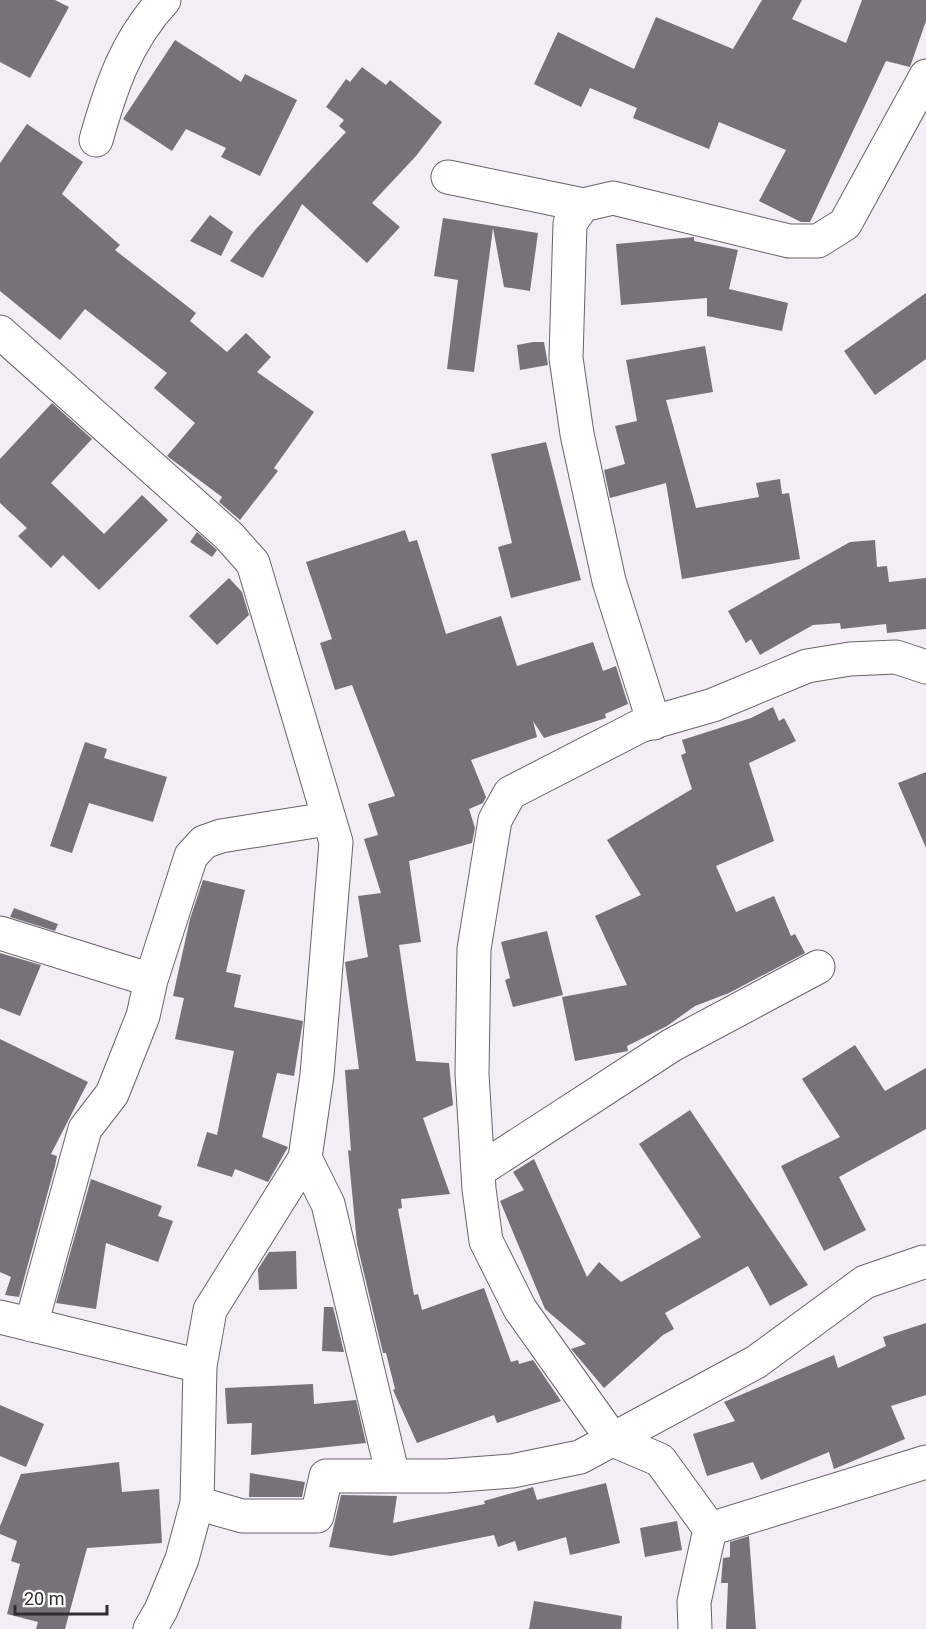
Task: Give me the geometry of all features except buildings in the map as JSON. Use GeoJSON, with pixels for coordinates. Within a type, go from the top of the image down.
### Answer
{"type":"FeatureCollection","features":[{"type":"Feature","properties":{"kind":"street"},"geometry":{"type":"LineString","coordinates":[[96,140],[111,85],[128,48],[164,0]]}},
{"type":"Feature","properties":{"kind":"street"},"geometry":{"type":"LineString","coordinates":[[448,177],[583,205],[613,198],[789,241],[818,242],[845,224],[926,76]]}},
{"type":"Feature","properties":{"kind":"street"},"geometry":{"type":"LineString","coordinates":[[583,205],[570,223],[566,358],[577,434],[609,581],[654,723]]}},
{"type":"Feature","properties":{"kind":"street"},"geometry":{"type":"LineString","coordinates":[[0,332],[229,536],[253,562],[281,664],[297,703],[327,819],[336,842],[318,1075],[305,1158],[210,1310],[200,1366],[197,1503],[182,1558],[161,1610],[150,1629]]}},
{"type":"Feature","properties":{"kind":"street"},"geometry":{"type":"LineString","coordinates":[[695,1629],[694,1602],[710,1529],[660,1460],[614,1440],[520,1309],[486,1241],[478,1171],[472,1074],[474,949],[495,820],[510,793],[640,726],[713,705],[807,666],[850,659],[896,657],[926,667]]}},
{"type":"Feature","properties":{"kind":"street"},"geometry":{"type":"LineString","coordinates":[[31,1324],[85,1129],[112,1094],[142,1016],[151,980],[191,856],[204,842],[221,836],[327,819]]}},
{"type":"Feature","properties":{"kind":"street"},"geometry":{"type":"LineString","coordinates":[[0,933],[151,980]]}},
{"type":"Feature","properties":{"kind":"street"},"geometry":{"type":"LineString","coordinates":[[478,1171],[672,1045],[818,967]]}},
{"type":"Feature","properties":{"kind":"street"},"geometry":{"type":"LineString","coordinates":[[305,1158],[328,1204],[393,1476]]}},
{"type":"Feature","properties":{"kind":"street"},"geometry":{"type":"LineString","coordinates":[[197,1503],[242,1516],[317,1516],[326,1476],[446,1476],[512,1471],[580,1457],[756,1362],[865,1282],[923,1262]]}},
{"type":"Feature","properties":{"kind":"street"},"geometry":{"type":"LineString","coordinates":[[0,1317],[200,1366]]}},
{"type":"Feature","properties":{"kind":"street"},"geometry":{"type":"LineString","coordinates":[[710,1529],[926,1462]]}}]}
